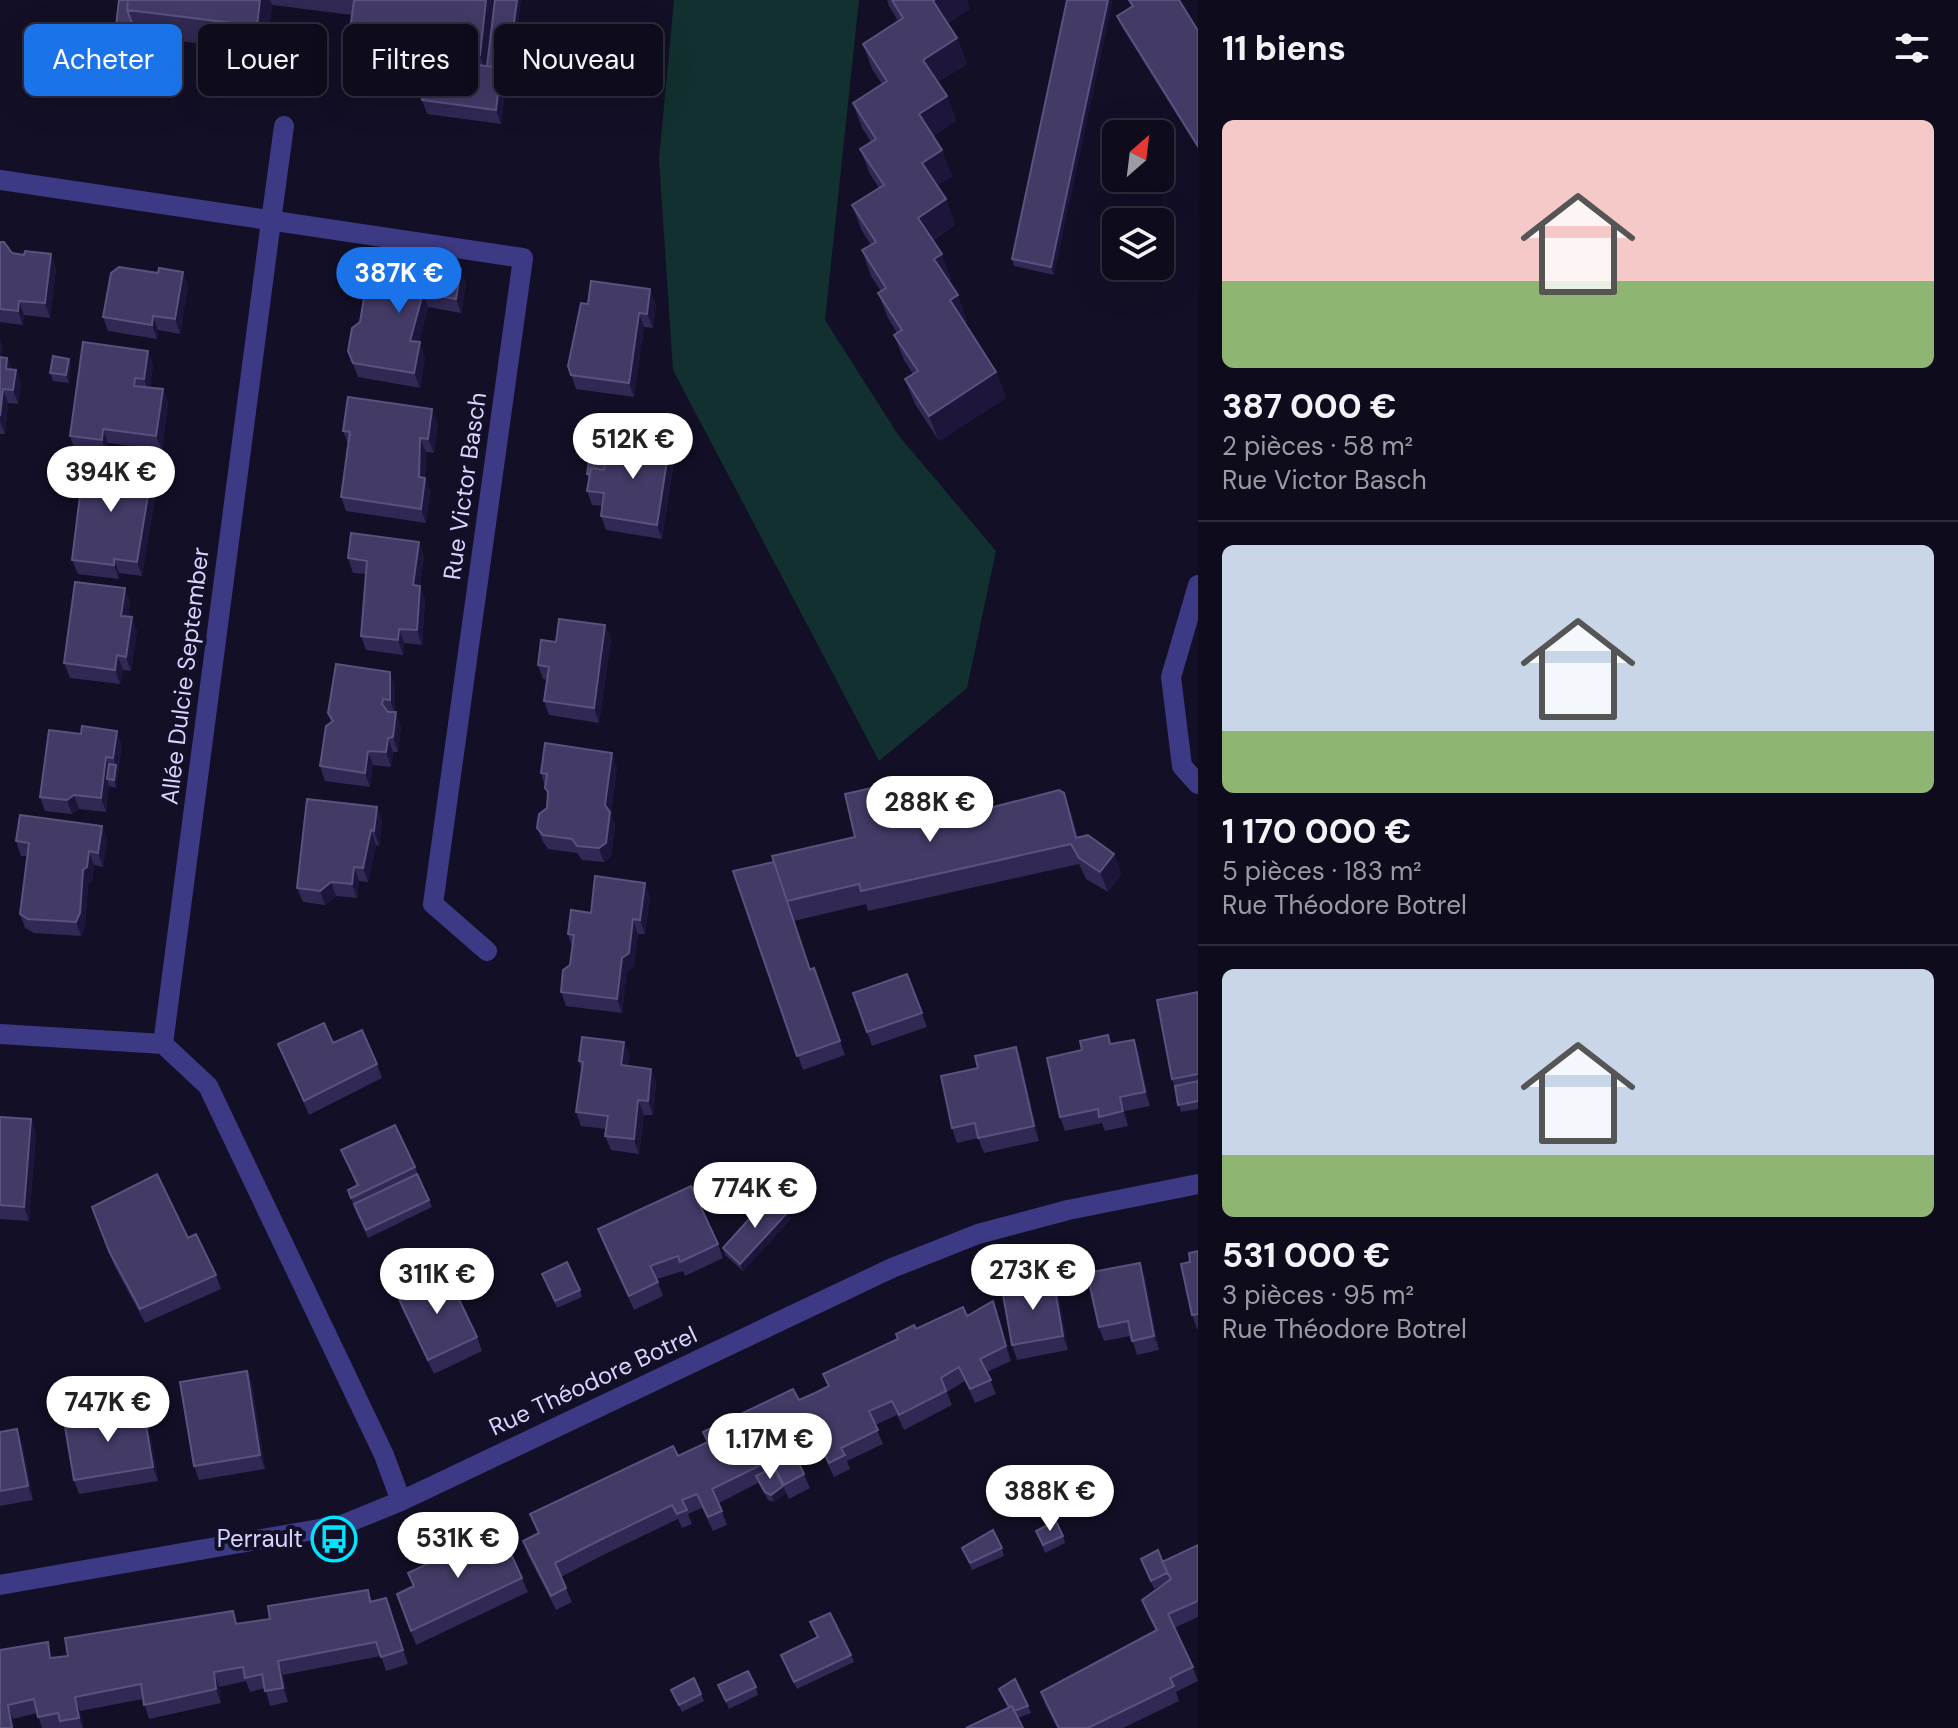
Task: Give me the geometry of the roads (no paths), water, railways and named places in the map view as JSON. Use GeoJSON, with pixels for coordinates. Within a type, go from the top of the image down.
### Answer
{"type":"FeatureCollection","features":[{"type":"Feature","properties":{"kind":"street","name":"Allée Dulcie September"},"geometry":{"type":"LineString","coordinates":[[163,1044],[284,126]]}},
{"type":"Feature","properties":{"kind":"street"},"geometry":{"type":"LineString","coordinates":[[0,180],[271,221]]}},
{"type":"Feature","properties":{"kind":"street","name":"Rue Victor Basch"},"geometry":{"type":"LineString","coordinates":[[271,221],[523,258],[433,904],[487,951]]}},
{"type":"Feature","properties":{"kind":"street"},"geometry":{"type":"LineString","coordinates":[[1198,585],[1171,677],[1182,766],[1198,784]]}},
{"type":"Feature","properties":{"kind":"street"},"geometry":{"type":"LineString","coordinates":[[0,1034],[163,1044],[208,1086],[377,1441],[401,1501]]}},
{"type":"Feature","properties":{"kind":"street","name":"Rue Théodore Botrel"},"geometry":{"type":"LineString","coordinates":[[0,1585],[342,1525],[401,1501],[892,1268],[978,1234],[1068,1210],[1198,1184]]}},
{"type":"Feature","properties":{"kind":"place","name":"Perrault"},"geometry":{"type":"Point","coordinates":[334,1539]}}]}
